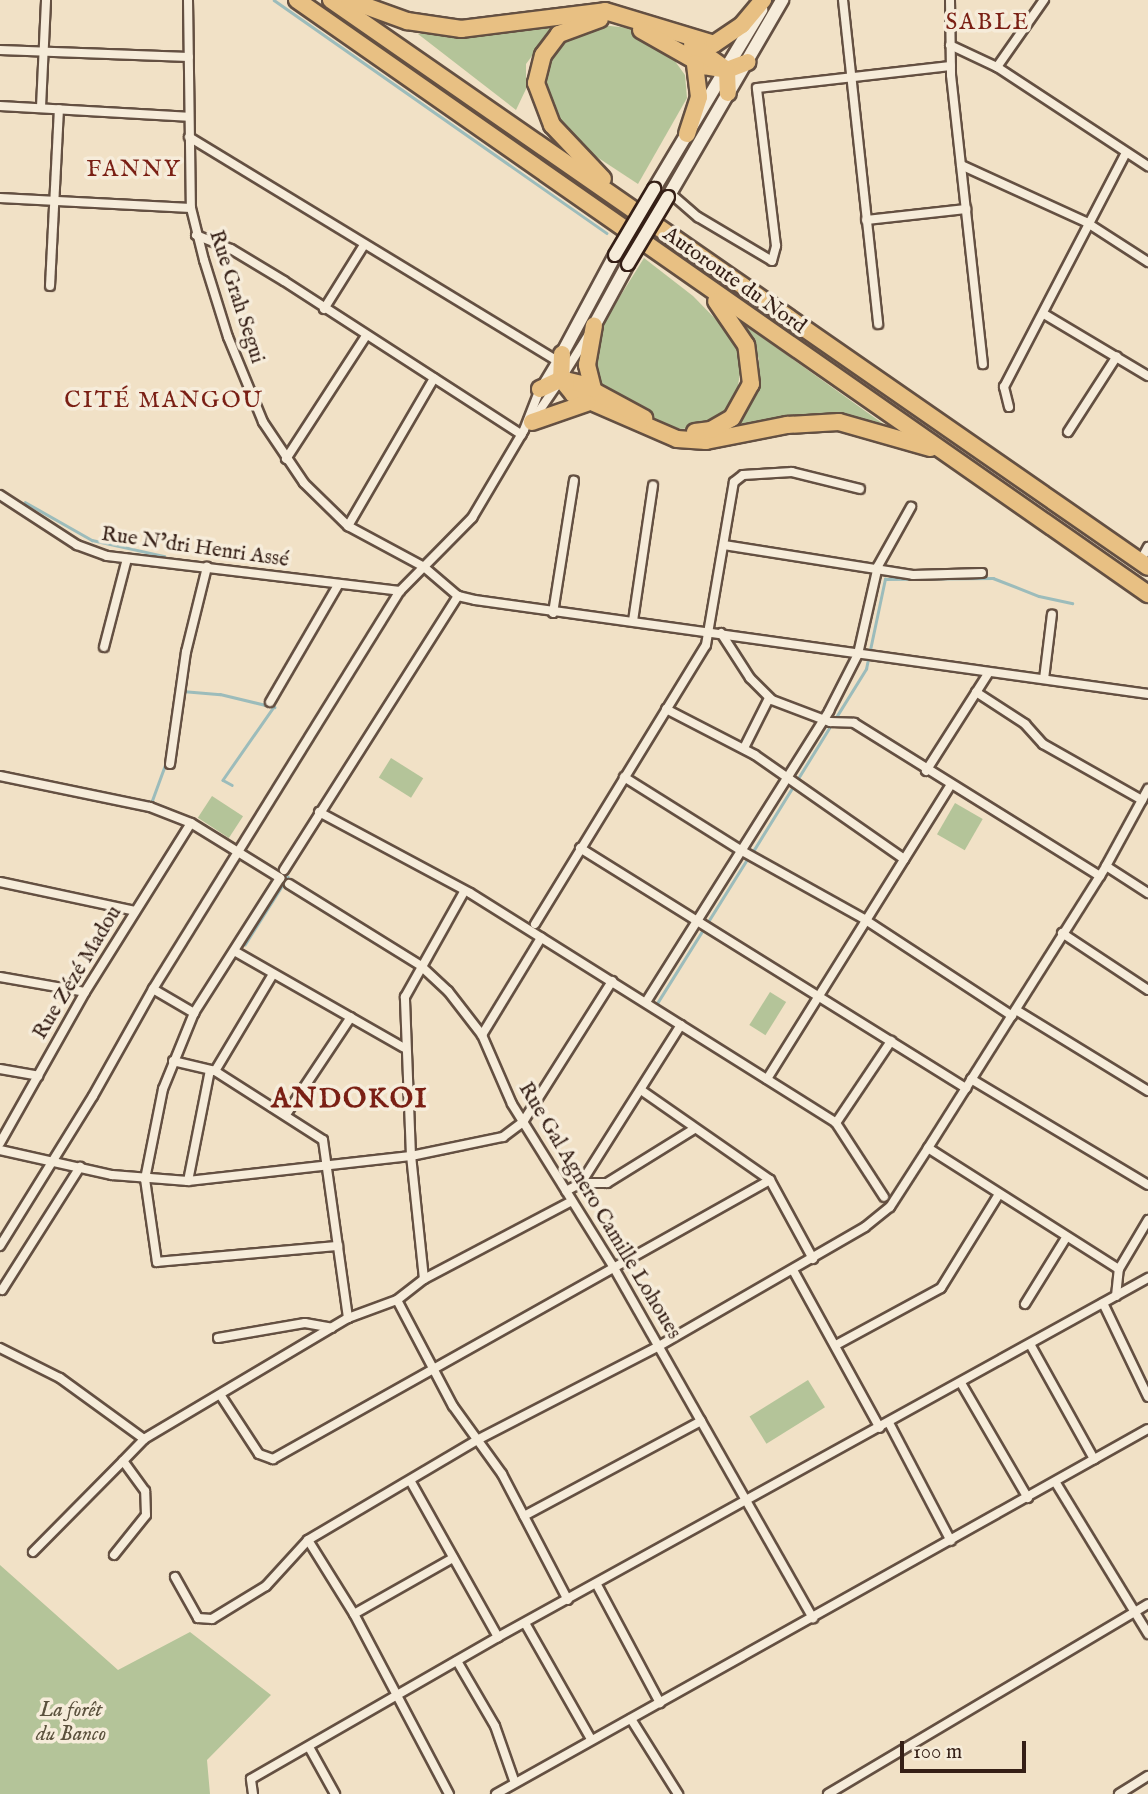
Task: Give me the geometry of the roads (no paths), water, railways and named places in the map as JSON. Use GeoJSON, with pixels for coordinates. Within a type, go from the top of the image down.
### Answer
{"type":"FeatureCollection","features":[{"type":"Feature","properties":{"kind":"highway","name":"Autoroute du Nord"},"geometry":{"type":"LineString","coordinates":[[297,0],[1148,594]]}},
{"type":"Feature","properties":{"kind":"highway","name":"Autoroute du Nord"},"geometry":{"type":"LineString","coordinates":[[331,0],[1144,565]]}},
{"type":"Feature","properties":{"kind":"highway"},"geometry":{"type":"LineString","coordinates":[[349,0],[436,27],[491,27],[606,11],[631,16],[674,35],[727,70]]}},
{"type":"Feature","properties":{"kind":"highway"},"geometry":{"type":"LineString","coordinates":[[674,35],[713,44],[741,25],[764,0]]}},
{"type":"Feature","properties":{"kind":"highway"},"geometry":{"type":"LineString","coordinates":[[623,202],[543,109],[536,83],[543,55],[569,28],[609,19],[632,25],[695,63],[727,70],[748,62]]}},
{"type":"Feature","properties":{"kind":"highway"},"geometry":{"type":"LineString","coordinates":[[687,134],[699,97],[695,63]]}},
{"type":"Feature","properties":{"kind":"highway"},"geometry":{"type":"LineString","coordinates":[[727,70],[728,93]]}},
{"type":"Feature","properties":{"kind":"highway"},"geometry":{"type":"LineString","coordinates":[[590,396],[652,422],[684,432],[711,430],[732,418],[751,384],[746,345],[703,285]]}},
{"type":"Feature","properties":{"kind":"highway"},"geometry":{"type":"LineString","coordinates":[[590,396],[587,365],[594,326]]}},
{"type":"Feature","properties":{"kind":"highway"},"geometry":{"type":"LineString","coordinates":[[560,357],[561,379]]}},
{"type":"Feature","properties":{"kind":"highway"},"geometry":{"type":"LineString","coordinates":[[561,379],[677,439],[706,441],[787,425],[839,422],[952,456]]}},
{"type":"Feature","properties":{"kind":"highway"},"geometry":{"type":"LineString","coordinates":[[540,389],[561,379]]}},
{"type":"Feature","properties":{"kind":"highway"},"geometry":{"type":"LineString","coordinates":[[526,429],[590,396]]}},
{"type":"Feature","properties":{"kind":"main road"},"geometry":{"type":"LineString","coordinates":[[560,357],[615,256],[727,70],[764,0]]}},
{"type":"Feature","properties":{"kind":"main road"},"geometry":{"type":"LineString","coordinates":[[594,326],[782,0]]}},
{"type":"Feature","properties":{"kind":"street"},"geometry":{"type":"LineString","coordinates":[[41,107],[46,0]]}},
{"type":"Feature","properties":{"kind":"street","name":"Rue Grah Segui"},"geometry":{"type":"LineString","coordinates":[[188,0],[191,208],[196,235],[228,337],[263,422],[286,459],[322,505],[348,526],[424,567],[458,596]]}},
{"type":"Feature","properties":{"kind":"street"},"geometry":{"type":"LineString","coordinates":[[843,0],[877,324]]}},
{"type":"Feature","properties":{"kind":"street"},"geometry":{"type":"LineString","coordinates":[[950,0],[951,66],[983,364]]}},
{"type":"Feature","properties":{"kind":"street"},"geometry":{"type":"LineString","coordinates":[[997,67],[1044,0]]}},
{"type":"Feature","properties":{"kind":"street"},"geometry":{"type":"LineString","coordinates":[[950,45],[997,67],[1148,166]]}},
{"type":"Feature","properties":{"kind":"street"},"geometry":{"type":"LineString","coordinates":[[0,50],[189,57]]}},
{"type":"Feature","properties":{"kind":"street"},"geometry":{"type":"LineString","coordinates":[[669,195],[752,252],[775,260],[757,88],[951,66]]}},
{"type":"Feature","properties":{"kind":"street"},"geometry":{"type":"LineString","coordinates":[[0,106],[188,117]]}},
{"type":"Feature","properties":{"kind":"street"},"geometry":{"type":"LineString","coordinates":[[50,286],[57,201],[59,109]]}},
{"type":"Feature","properties":{"kind":"street"},"geometry":{"type":"LineString","coordinates":[[189,137],[364,245],[560,357],[540,389],[526,429]]}},
{"type":"Feature","properties":{"kind":"street"},"geometry":{"type":"LineString","coordinates":[[1009,407],[1004,387],[1044,314],[1086,222],[1126,153]]}},
{"type":"Feature","properties":{"kind":"street"},"geometry":{"type":"LineString","coordinates":[[961,165],[1086,222],[1148,262]]}},
{"type":"Feature","properties":{"kind":"street"},"geometry":{"type":"LineString","coordinates":[[0,198],[191,208]]}},
{"type":"Feature","properties":{"kind":"street"},"geometry":{"type":"LineString","coordinates":[[866,220],[966,209]]}},
{"type":"Feature","properties":{"kind":"street"},"geometry":{"type":"LineString","coordinates":[[196,235],[231,249],[366,336],[526,429]]}},
{"type":"Feature","properties":{"kind":"street"},"geometry":{"type":"LineString","coordinates":[[324,309],[364,245]]}},
{"type":"Feature","properties":{"kind":"street"},"geometry":{"type":"LineString","coordinates":[[1044,314],[1148,376]]}},
{"type":"Feature","properties":{"kind":"street"},"geometry":{"type":"LineString","coordinates":[[0,1246],[153,989],[400,591],[472,518],[526,429],[594,326]]}},
{"type":"Feature","properties":{"kind":"street"},"geometry":{"type":"LineString","coordinates":[[286,459],[366,336]]}},
{"type":"Feature","properties":{"kind":"street"},"geometry":{"type":"LineString","coordinates":[[1068,432],[1117,356]]}},
{"type":"Feature","properties":{"kind":"street"},"geometry":{"type":"LineString","coordinates":[[348,526],[434,377]]}},
{"type":"Feature","properties":{"kind":"street"},"geometry":{"type":"LineString","coordinates":[[535,924],[711,632],[733,486],[743,475],[798,473],[860,489]]}},
{"type":"Feature","properties":{"kind":"street"},"geometry":{"type":"LineString","coordinates":[[553,613],[574,481]]}},
{"type":"Feature","properties":{"kind":"street"},"geometry":{"type":"LineString","coordinates":[[633,621],[653,485]]}},
{"type":"Feature","properties":{"kind":"street","name":"Rue N’dri Henri Assé"},"geometry":{"type":"LineString","coordinates":[[0,495],[77,545],[127,559],[207,566],[400,591]]}},
{"type":"Feature","properties":{"kind":"street"},"geometry":{"type":"LineString","coordinates":[[646,1002],[824,719],[858,654],[877,566],[911,508]]}},
{"type":"Feature","properties":{"kind":"street"},"geometry":{"type":"LineString","coordinates":[[724,545],[877,566],[913,575],[982,573]]}},
{"type":"Feature","properties":{"kind":"street"},"geometry":{"type":"LineString","coordinates":[[1144,565],[1148,547]]}},
{"type":"Feature","properties":{"kind":"street"},"geometry":{"type":"LineString","coordinates":[[104,647],[127,559]]}},
{"type":"Feature","properties":{"kind":"street"},"geometry":{"type":"LineString","coordinates":[[170,764],[186,652],[207,566]]}},
{"type":"Feature","properties":{"kind":"street"},"geometry":{"type":"LineString","coordinates":[[270,702],[338,585]]}},
{"type":"Feature","properties":{"kind":"street"},"geometry":{"type":"LineString","coordinates":[[338,1246],[157,1262],[145,1179],[163,1089],[194,1013],[236,952],[319,812],[458,596],[553,613],[633,621],[1148,694]]}},
{"type":"Feature","properties":{"kind":"street"},"geometry":{"type":"LineString","coordinates":[[1044,679],[1052,614]]}},
{"type":"Feature","properties":{"kind":"street"},"geometry":{"type":"LineString","coordinates":[[721,633],[750,678],[769,698],[824,719],[854,723],[926,771],[1100,877]]}},
{"type":"Feature","properties":{"kind":"street"},"geometry":{"type":"LineString","coordinates":[[926,771],[989,672]]}},
{"type":"Feature","properties":{"kind":"street"},"geometry":{"type":"LineString","coordinates":[[976,692],[1025,724],[1042,744],[1142,800]]}},
{"type":"Feature","properties":{"kind":"street"},"geometry":{"type":"LineString","coordinates":[[744,748],[769,698]]}},
{"type":"Feature","properties":{"kind":"street"},"geometry":{"type":"LineString","coordinates":[[666,709],[744,748],[904,859]]}},
{"type":"Feature","properties":{"kind":"street"},"geometry":{"type":"LineString","coordinates":[[0,776],[150,807],[191,823],[239,853],[282,874]]}},
{"type":"Feature","properties":{"kind":"street"},"geometry":{"type":"LineString","coordinates":[[624,777],[742,851],[864,919],[1014,1013],[1148,1091]]}},
{"type":"Feature","properties":{"kind":"street"},"geometry":{"type":"LineString","coordinates":[[767,1079],[864,919],[951,785]]}},
{"type":"Feature","properties":{"kind":"street"},"geometry":{"type":"LineString","coordinates":[[175,1577],[198,1618],[212,1619],[266,1586],[308,1540],[411,1482],[477,1440],[659,1346],[813,1259],[890,1207],[1100,877],[1148,789]]}},
{"type":"Feature","properties":{"kind":"street"},"geometry":{"type":"LineString","coordinates":[[319,812],[541,938],[836,1123],[884,1197]]}},
{"type":"Feature","properties":{"kind":"street","name":"Rue Zézé Madou"},"geometry":{"type":"LineString","coordinates":[[0,1143],[85,992],[191,823]]}},
{"type":"Feature","properties":{"kind":"street"},"geometry":{"type":"LineString","coordinates":[[580,848],[966,1088]]}},
{"type":"Feature","properties":{"kind":"street"},"geometry":{"type":"LineString","coordinates":[[1106,866],[1148,893]]}},
{"type":"Feature","properties":{"kind":"street"},"geometry":{"type":"LineString","coordinates":[[0,882],[135,911]]}},
{"type":"Feature","properties":{"kind":"street","name":"Rue Gal Agnero Camille Lohoues"},"geometry":{"type":"LineString","coordinates":[[289,884],[421,966],[448,991],[482,1035],[523,1122],[614,1268],[813,1619]]}},
{"type":"Feature","properties":{"kind":"street"},"geometry":{"type":"LineString","coordinates":[[424,1279],[411,1156],[404,1048],[405,998],[464,892]]}},
{"type":"Feature","properties":{"kind":"street"},"geometry":{"type":"LineString","coordinates":[[1062,933],[1148,990]]}},
{"type":"Feature","properties":{"kind":"street"},"geometry":{"type":"LineString","coordinates":[[482,1035],[541,938]]}},
{"type":"Feature","properties":{"kind":"street"},"geometry":{"type":"LineString","coordinates":[[236,952],[404,1048]]}},
{"type":"Feature","properties":{"kind":"street"},"geometry":{"type":"LineString","coordinates":[[188,1181],[213,1071],[273,974]]}},
{"type":"Feature","properties":{"kind":"street"},"geometry":{"type":"LineString","coordinates":[[0,977],[85,992]]}},
{"type":"Feature","properties":{"kind":"street"},"geometry":{"type":"LineString","coordinates":[[0,1150],[145,1179],[188,1181],[411,1156],[503,1137],[523,1122],[612,981]]}},
{"type":"Feature","properties":{"kind":"street"},"geometry":{"type":"LineString","coordinates":[[153,989],[194,1013]]}},
{"type":"Feature","properties":{"kind":"street"},"geometry":{"type":"LineString","coordinates":[[287,1113],[351,1017]]}},
{"type":"Feature","properties":{"kind":"street"},"geometry":{"type":"LineString","coordinates":[[581,1183],[681,1025]]}},
{"type":"Feature","properties":{"kind":"street"},"geometry":{"type":"LineString","coordinates":[[836,1123],[891,1041]]}},
{"type":"Feature","properties":{"kind":"street"},"geometry":{"type":"LineString","coordinates":[[173,1061],[213,1071],[287,1113],[320,1136],[328,1166],[348,1318]]}},
{"type":"Feature","properties":{"kind":"street"},"geometry":{"type":"LineString","coordinates":[[0,1069],[38,1076]]}},
{"type":"Feature","properties":{"kind":"street"},"geometry":{"type":"LineString","coordinates":[[971,1079],[1148,1185]]}},
{"type":"Feature","properties":{"kind":"street"},"geometry":{"type":"LineString","coordinates":[[641,1090],[770,1180],[813,1259]]}},
{"type":"Feature","properties":{"kind":"street"},"geometry":{"type":"LineString","coordinates":[[566,1191],[581,1183],[607,1183],[694,1129]]}},
{"type":"Feature","properties":{"kind":"street"},"geometry":{"type":"LineString","coordinates":[[928,1148],[1066,1238],[1119,1269]]}},
{"type":"Feature","properties":{"kind":"street"},"geometry":{"type":"LineString","coordinates":[[2,1290],[80,1167]]}},
{"type":"Feature","properties":{"kind":"street"},"geometry":{"type":"LineString","coordinates":[[221,1396],[259,1454],[273,1459],[770,1180]]}},
{"type":"Feature","properties":{"kind":"street"},"geometry":{"type":"LineString","coordinates":[[836,1345],[941,1288],[999,1194]]}},
{"type":"Feature","properties":{"kind":"street"},"geometry":{"type":"LineString","coordinates":[[33,1552],[145,1440],[348,1318],[397,1300],[424,1279],[572,1201]]}},
{"type":"Feature","properties":{"kind":"street"},"geometry":{"type":"LineString","coordinates":[[1116,1296],[1119,1269],[1148,1220]]}},
{"type":"Feature","properties":{"kind":"street"},"geometry":{"type":"LineString","coordinates":[[1025,1304],[1066,1238]]}},
{"type":"Feature","properties":{"kind":"street"},"geometry":{"type":"LineString","coordinates":[[793,1270],[880,1428]]}},
{"type":"Feature","properties":{"kind":"street"},"geometry":{"type":"LineString","coordinates":[[253,1794],[251,1779],[498,1637],[597,1585],[1148,1278]]}},
{"type":"Feature","properties":{"kind":"street"},"geometry":{"type":"LineString","coordinates":[[397,1300],[433,1368],[524,1516],[568,1600]]}},
{"type":"Feature","properties":{"kind":"street"},"geometry":{"type":"LineString","coordinates":[[1103,1303],[1148,1397]]}},
{"type":"Feature","properties":{"kind":"street"},"geometry":{"type":"LineString","coordinates":[[218,1338],[305,1323],[332,1328]]}},
{"type":"Feature","properties":{"kind":"street"},"geometry":{"type":"LineString","coordinates":[[1030,1344],[1094,1459]]}},
{"type":"Feature","properties":{"kind":"street"},"geometry":{"type":"LineString","coordinates":[[0,1348],[60,1378],[145,1440]]}},
{"type":"Feature","properties":{"kind":"street"},"geometry":{"type":"LineString","coordinates":[[961,1383],[1028,1498]]}},
{"type":"Feature","properties":{"kind":"street"},"geometry":{"type":"LineString","coordinates":[[524,1516],[701,1421]]}},
{"type":"Feature","properties":{"kind":"street"},"geometry":{"type":"LineString","coordinates":[[889,1423],[951,1541]]}},
{"type":"Feature","properties":{"kind":"street"},"geometry":{"type":"LineString","coordinates":[[496,1794],[1056,1483],[1148,1429]]}},
{"type":"Feature","properties":{"kind":"street"},"geometry":{"type":"LineString","coordinates":[[114,1555],[146,1516],[145,1491],[122,1461]]}},
{"type":"Feature","properties":{"kind":"street"},"geometry":{"type":"LineString","coordinates":[[411,1482],[498,1637]]}},
{"type":"Feature","properties":{"kind":"street"},"geometry":{"type":"LineString","coordinates":[[1056,1483],[1148,1634]]}},
{"type":"Feature","properties":{"kind":"street"},"geometry":{"type":"LineString","coordinates":[[308,1540],[354,1614],[449,1794]]}},
{"type":"Feature","properties":{"kind":"street"},"geometry":{"type":"LineString","coordinates":[[354,1614],[453,1558]]}},
{"type":"Feature","properties":{"kind":"street"},"geometry":{"type":"LineString","coordinates":[[597,1585],[660,1703]]}},
{"type":"Feature","properties":{"kind":"street"},"geometry":{"type":"LineString","coordinates":[[828,1794],[1148,1604]]}},
{"type":"Feature","properties":{"kind":"street"},"geometry":{"type":"LineString","coordinates":[[525,1623],[591,1739]]}},
{"type":"Feature","properties":{"kind":"street"},"geometry":{"type":"LineString","coordinates":[[457,1661],[495,1726],[515,1783]]}},
{"type":"Feature","properties":{"kind":"street"},"geometry":{"type":"LineString","coordinates":[[631,1719],[678,1794]]}},
{"type":"Feature","properties":{"kind":"street"},"geometry":{"type":"LineString","coordinates":[[309,1746],[335,1794]]}},
{"type":"Feature","properties":{"kind":"street"},"geometry":{"type":"LineString","coordinates":[[1119,1794],[1148,1776]]}},
{"type":"Feature","properties":{"kind":"waterway"},"geometry":{"type":"LineString","coordinates":[[274,0],[607,233]]}},
{"type":"Feature","properties":{"kind":"waterway"},"geometry":{"type":"LineString","coordinates":[[25,502],[92,540],[164,556],[167,562]]}},
{"type":"Feature","properties":{"kind":"waterway"},"geometry":{"type":"LineString","coordinates":[[835,719],[866,669],[885,579],[993,578],[1039,596],[1072,603]]}},
{"type":"Feature","properties":{"kind":"waterway"},"geometry":{"type":"LineString","coordinates":[[182,691],[220,694],[274,707],[223,780],[232,785]]}},
{"type":"Feature","properties":{"kind":"waterway"},"geometry":{"type":"LineString","coordinates":[[752,853],[831,725]]}},
{"type":"Feature","properties":{"kind":"waterway"},"geometry":{"type":"LineString","coordinates":[[167,761],[152,802],[196,820],[288,877],[245,945]]}},
{"type":"Feature","properties":{"kind":"waterway"},"geometry":{"type":"LineString","coordinates":[[651,1013],[748,858]]}},
{"type":"Feature","properties":{"kind":"district","name":"SABLE"},"geometry":{"type":"Point","coordinates":[988,23]}},
{"type":"Feature","properties":{"kind":"district","name":"FANNY"},"geometry":{"type":"Point","coordinates":[134,170]}},
{"type":"Feature","properties":{"kind":"district","name":"CITÉ MANGOU"},"geometry":{"type":"Point","coordinates":[164,401]}},
{"type":"Feature","properties":{"kind":"district","name":"ANDOKOI"},"geometry":{"type":"Point","coordinates":[350,1100]}},
{"type":"Feature","properties":{"kind":"park label","name":"La forêt du Banco"},"geometry":{"type":"Point","coordinates":[71,1723]}}]}
